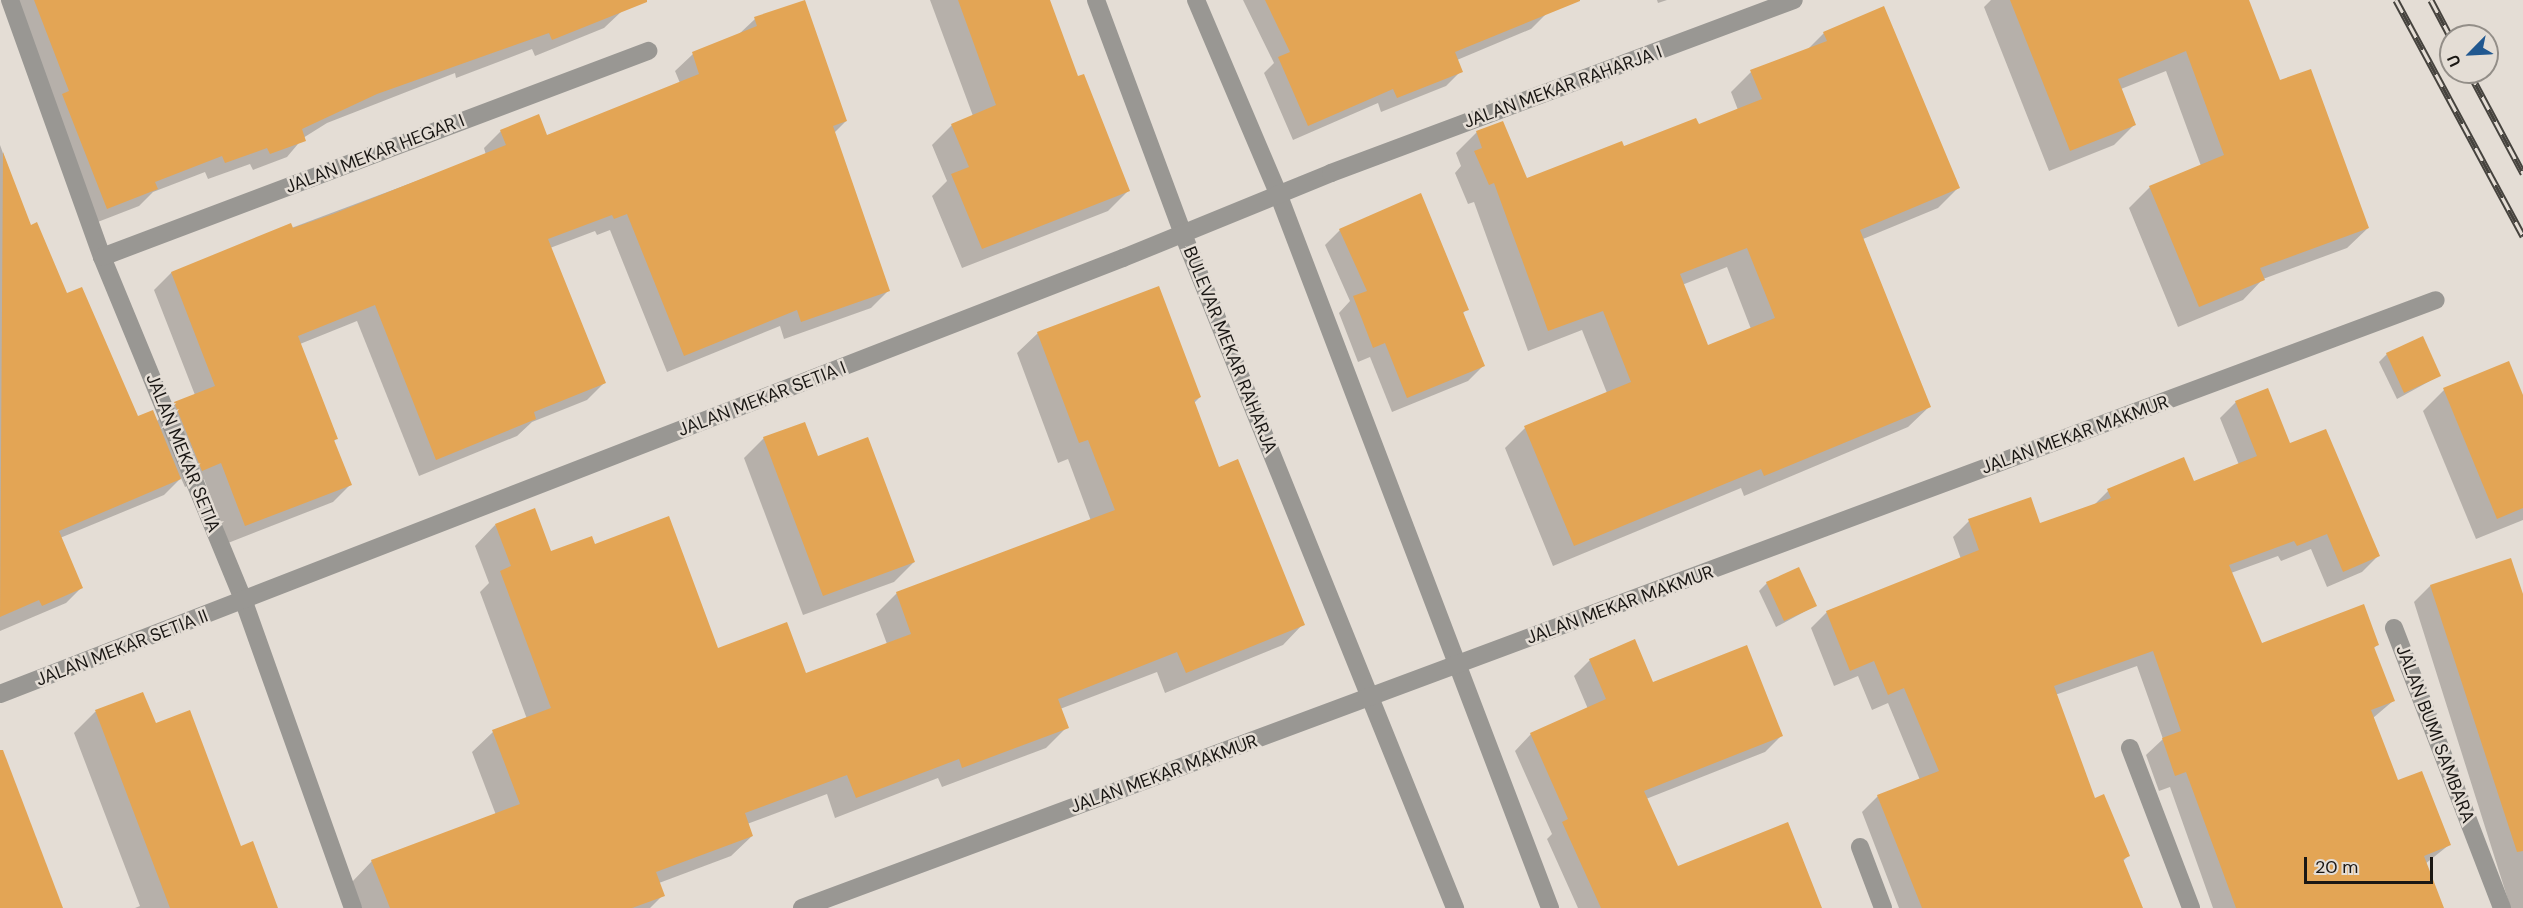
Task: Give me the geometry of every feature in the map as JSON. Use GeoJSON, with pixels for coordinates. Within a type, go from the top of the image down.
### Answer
{"type":"FeatureCollection","features":[{"type":"Feature","properties":{"kind":"street","name":"JALAN MEKAR SETIA"},"geometry":{"type":"LineString","coordinates":[[10,0],[102,257],[244,602],[353,908]]}},
{"type":"Feature","properties":{"kind":"street","name":"BULEVAR MEKAR RAHARJA"},"geometry":{"type":"LineString","coordinates":[[1096,0],[1183,234],[1372,697],[1455,908]]}},
{"type":"Feature","properties":{"kind":"street"},"geometry":{"type":"LineString","coordinates":[[1196,0],[1279,196],[1550,908]]}},
{"type":"Feature","properties":{"kind":"street","name":"JALAN MEKAR RAHARJA I"},"geometry":{"type":"LineString","coordinates":[[1279,196],[1332,173],[1794,0]]}},
{"type":"Feature","properties":{"kind":"street","name":"JALAN MEKAR HEGAR I"},"geometry":{"type":"LineString","coordinates":[[102,257],[648,51]]}},
{"type":"Feature","properties":{"kind":"street","name":"JALAN MEKAR SETIA I"},"geometry":{"type":"LineString","coordinates":[[244,602],[1279,196]]}},
{"type":"Feature","properties":{"kind":"street","name":"JALAN MEKAR MAKMUR"},"geometry":{"type":"LineString","coordinates":[[802,908],[2436,300]]}},
{"type":"Feature","properties":{"kind":"street","name":"JALAN MEKAR SETIA II"},"geometry":{"type":"LineString","coordinates":[[0,694],[244,602]]}},
{"type":"Feature","properties":{"kind":"street","name":"JALAN BUMI SAMBARA"},"geometry":{"type":"LineString","coordinates":[[2394,628],[2502,908]]}},
{"type":"Feature","properties":{"kind":"street"},"geometry":{"type":"LineString","coordinates":[[2130,748],[2191,908]]}},
{"type":"Feature","properties":{"kind":"street"},"geometry":{"type":"LineString","coordinates":[[1860,847],[1883,908]]}},
{"type":"Feature","properties":{"kind":"building"},"geometry":{"type":"Polygon","coordinates":[[[34,0],[647,0],[647,2],[552,40],[549,33],[377,94],[302,129],[306,141],[270,154],[267,148],[225,163],[222,156],[155,182],[158,189],[107,209],[62,94],[69,91],[34,0]]]}},
{"type":"Feature","properties":{"kind":"building"},"geometry":{"type":"Polygon","coordinates":[[[805,0],[847,121],[833,126],[890,291],[801,322],[797,310],[684,356],[627,214],[614,219],[612,215],[548,239],[606,383],[534,412],[536,419],[436,460],[375,305],[298,336],[338,439],[334,440],[352,485],[245,526],[221,463],[202,471],[174,402],[215,386],[171,272],[291,223],[293,228],[333,214],[506,145],[500,130],[539,114],[547,135],[699,74],[692,52],[757,26],[754,17],[805,0]]]}},
{"type":"Feature","properties":{"kind":"building"},"geometry":{"type":"Polygon","coordinates":[[[958,0],[1050,0],[1078,76],[1084,74],[1130,191],[982,249],[951,174],[969,167],[951,124],[996,105],[958,0]]]}},
{"type":"Feature","properties":{"kind":"building"},"geometry":{"type":"Polygon","coordinates":[[[1265,0],[1580,1],[1455,52],[1463,72],[1397,98],[1393,89],[1308,126],[1278,57],[1290,52],[1265,0]]]}},
{"type":"Feature","properties":{"kind":"building"},"geometry":{"type":"Polygon","coordinates":[[[2010,0],[2249,0],[2280,80],[2311,69],[2369,228],[2260,268],[2265,280],[2199,307],[2149,186],[2224,155],[2186,51],[2118,79],[2136,125],[2070,151],[2010,0]]]}},
{"type":"Feature","properties":{"kind":"building"},"geometry":{"type":"Polygon","coordinates":[[[1884,6],[1960,188],[1860,230],[1931,407],[1764,476],[1761,469],[1574,546],[1524,426],[1631,382],[1603,311],[1548,331],[1494,183],[1489,185],[1474,151],[1482,148],[1476,131],[1503,121],[1527,178],[1622,141],[1624,146],[1696,118],[1699,124],[1762,99],[1750,70],[1827,41],[1823,32],[1884,6]],[[1747,248],[1680,274],[1708,345],[1775,318],[1747,248]]]}},
{"type":"Feature","properties":{"kind":"building"},"geometry":{"type":"Polygon","coordinates":[[[3,152],[31,225],[37,222],[67,293],[82,287],[138,416],[153,410],[181,479],[59,531],[83,588],[42,606],[39,600],[0,617],[3,152]]]}},
{"type":"Feature","properties":{"kind":"building"},"geometry":{"type":"Polygon","coordinates":[[[1421,193],[1469,310],[1463,312],[1485,366],[1407,398],[1385,343],[1373,348],[1353,296],[1367,291],[1339,229],[1421,193]]]}},
{"type":"Feature","properties":{"kind":"building"},"geometry":{"type":"Polygon","coordinates":[[[1159,286],[1201,397],[1194,400],[1219,467],[1238,459],[1305,625],[1186,673],[1177,652],[1058,699],[1069,728],[962,768],[959,759],[856,798],[847,775],[745,813],[753,836],[656,872],[665,896],[632,908],[390,908],[371,860],[520,804],[492,730],[551,708],[500,571],[511,566],[495,524],[535,508],[551,551],[592,536],[595,544],[669,516],[718,648],[787,622],[806,673],[911,634],[896,592],[1115,510],[1088,440],[1079,443],[1037,332],[1159,286]]]}},
{"type":"Feature","properties":{"kind":"building"},"geometry":{"type":"Polygon","coordinates":[[[2423,336],[2441,376],[2404,393],[2386,353],[2423,336]]]}},
{"type":"Feature","properties":{"kind":"building"},"geometry":{"type":"Polygon","coordinates":[[[2509,361],[2523,395],[2523,508],[2497,519],[2443,388],[2509,361]]]}},
{"type":"Feature","properties":{"kind":"building"},"geometry":{"type":"Polygon","coordinates":[[[2268,388],[2290,443],[2326,429],[2380,556],[2343,572],[2327,534],[2297,546],[2294,541],[2229,565],[2262,643],[2364,604],[2379,645],[2374,647],[2395,701],[2371,710],[2398,780],[2422,771],[2451,845],[2424,856],[2444,908],[2236,908],[2186,772],[2175,776],[2162,738],[2181,731],[2153,651],[2054,686],[2095,798],[2104,794],[2130,856],[2123,859],[2143,908],[1922,908],[1877,795],[1939,771],[1904,688],[1888,695],[1874,661],[1850,671],[1826,611],[1979,550],[1968,519],[2031,497],[2040,523],[2111,498],[2107,489],[2184,457],[2194,481],[2257,456],[2235,401],[2268,388]]]}},
{"type":"Feature","properties":{"kind":"building"},"geometry":{"type":"Polygon","coordinates":[[[805,422],[818,456],[868,437],[915,562],[823,596],[763,437],[805,422]]]}},
{"type":"Feature","properties":{"kind":"building"},"geometry":{"type":"Polygon","coordinates":[[[2511,558],[2523,594],[2523,851],[2517,852],[2430,585],[2511,558]]]}},
{"type":"Feature","properties":{"kind":"building"},"geometry":{"type":"Polygon","coordinates":[[[1799,567],[1817,606],[1784,621],[1766,582],[1799,567]]]}},
{"type":"Feature","properties":{"kind":"building"},"geometry":{"type":"Polygon","coordinates":[[[1635,639],[1653,682],[1747,645],[1783,736],[1644,791],[1678,866],[1788,822],[1822,908],[1601,908],[1562,822],[1568,819],[1530,733],[1606,699],[1589,659],[1635,639]]]}},
{"type":"Feature","properties":{"kind":"building"},"geometry":{"type":"Polygon","coordinates":[[[143,692],[156,723],[190,710],[241,846],[253,841],[278,908],[170,908],[95,710],[143,692]]]}},
{"type":"Feature","properties":{"kind":"building"},"geometry":{"type":"Polygon","coordinates":[[[0,750],[3,750],[63,908],[0,908],[0,750]]]}},
{"type":"Feature","properties":{"kind":"railway"},"geometry":{"type":"LineString","coordinates":[[2396,0],[2523,236]]}},
{"type":"Feature","properties":{"kind":"railway"},"geometry":{"type":"LineString","coordinates":[[2431,0],[2444,24]]}},
{"type":"Feature","properties":{"kind":"railway"},"geometry":{"type":"LineString","coordinates":[[2475,84],[2523,173]]}}]}
